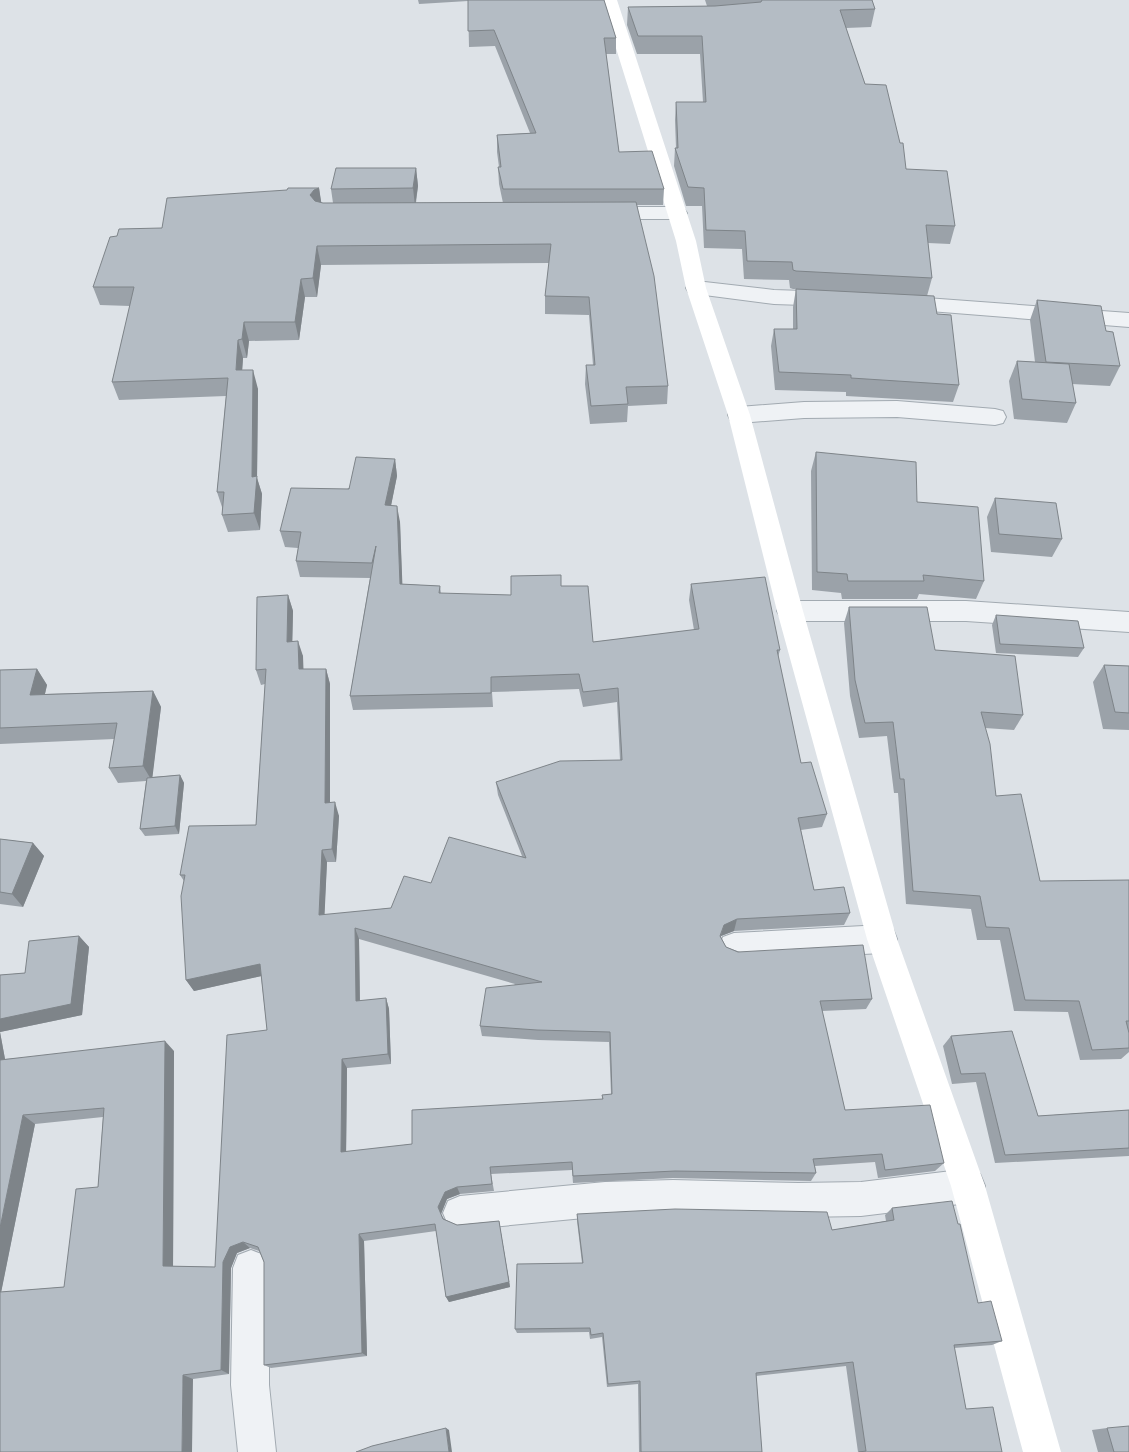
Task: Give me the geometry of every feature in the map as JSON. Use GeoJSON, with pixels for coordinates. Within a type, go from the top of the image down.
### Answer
{"type":"FeatureCollection","features":[{"type":"Feature","properties":{"kind":"street"},"geometry":{"type":"LineString","coordinates":[[620,12],[686,241],[696,288],[739,415],[790,611],[882,939],[968,1186],[1042,1452]]}},
{"type":"Feature","properties":{"kind":"street"},"geometry":{"type":"LineString","coordinates":[[580,212],[677,213]]}},
{"type":"Feature","properties":{"kind":"street"},"geometry":{"type":"LineString","coordinates":[[696,288],[774,297],[849,300]]}},
{"type":"Feature","properties":{"kind":"street"},"geometry":{"type":"LineString","coordinates":[[878,302],[1129,320]]}},
{"type":"Feature","properties":{"kind":"street"},"geometry":{"type":"LineString","coordinates":[[739,415],[804,410],[897,409],[995,417]]}},
{"type":"Feature","properties":{"kind":"street"},"geometry":{"type":"LineString","coordinates":[[790,611],[966,611],[1129,622]]}},
{"type":"Feature","properties":{"kind":"street"},"geometry":{"type":"LineString","coordinates":[[734,947],[882,939]]}},
{"type":"Feature","properties":{"kind":"street"},"geometry":{"type":"LineString","coordinates":[[460,1213],[605,1199],[673,1197],[798,1200],[860,1199],[968,1186]]}},
{"type":"Feature","properties":{"kind":"street"},"geometry":{"type":"LineString","coordinates":[[251,1268],[250,1385],[257,1452]]}},
{"type":"Feature","properties":{"kind":"building"},"geometry":{"type":"Polygon","coordinates":[[[468,0],[604,0],[616,38],[604,38],[619,152],[652,151],[664,189],[503,189],[498,167],[501,167],[497,135],[536,133],[494,30],[468,31],[468,0]]]}},
{"type":"Feature","properties":{"kind":"building"},"geometry":{"type":"Polygon","coordinates":[[[762,0],[872,0],[875,9],[840,10],[865,84],[886,85],[900,143],[903,143],[906,169],[947,171],[955,226],[926,225],[932,278],[796,271],[793,270],[792,262],[747,261],[745,231],[706,230],[704,188],[688,187],[675,148],[678,148],[676,102],[706,102],[702,36],[638,36],[628,7],[715,6],[761,2],[762,0]]]}},
{"type":"Feature","properties":{"kind":"building"},"geometry":{"type":"Polygon","coordinates":[[[336,168],[416,168],[413,188],[331,189],[336,168]]]}},
{"type":"Feature","properties":{"kind":"building"},"geometry":{"type":"Polygon","coordinates":[[[288,188],[319,188],[310,195],[315,201],[323,203],[636,202],[654,276],[668,386],[626,387],[628,404],[591,406],[586,365],[595,365],[589,297],[545,296],[551,244],[317,246],[313,278],[301,279],[295,322],[244,322],[242,339],[238,340],[236,370],[253,370],[252,477],[257,476],[254,513],[222,515],[224,492],[217,492],[228,378],[112,382],[134,287],[93,287],[110,237],[117,236],[119,229],[162,228],[167,198],[287,190],[288,188]]]}},
{"type":"Feature","properties":{"kind":"building"},"geometry":{"type":"Polygon","coordinates":[[[796,289],[934,296],[937,314],[951,315],[959,385],[851,378],[851,375],[779,372],[774,329],[797,329],[796,289]]]}},
{"type":"Feature","properties":{"kind":"building"},"geometry":{"type":"Polygon","coordinates":[[[1037,300],[1101,306],[1106,331],[1113,332],[1120,366],[1046,362],[1037,300]]]}},
{"type":"Feature","properties":{"kind":"building"},"geometry":{"type":"Polygon","coordinates":[[[1017,361],[1069,364],[1076,403],[1022,399],[1017,361]]]}},
{"type":"Feature","properties":{"kind":"building"},"geometry":{"type":"Polygon","coordinates":[[[816,452],[916,462],[917,502],[978,507],[984,581],[923,575],[924,581],[848,581],[847,574],[817,572],[816,452]]]}},
{"type":"Feature","properties":{"kind":"building"},"geometry":{"type":"Polygon","coordinates":[[[356,457],[395,459],[385,505],[397,506],[400,584],[440,586],[439,593],[511,595],[511,576],[561,575],[561,586],[588,586],[593,642],[699,629],[691,584],[765,577],[780,650],[777,650],[801,763],[811,762],[827,814],[798,818],[814,890],[844,887],[850,913],[737,919],[724,925],[720,936],[726,947],[738,952],[863,945],[872,999],[820,1001],[845,1110],[930,1105],[944,1163],[885,1170],[882,1154],[813,1159],[816,1173],[675,1171],[573,1176],[572,1162],[490,1167],[492,1184],[457,1187],[445,1192],[438,1207],[443,1219],[457,1225],[499,1221],[509,1282],[446,1297],[435,1224],[359,1234],[362,1353],[264,1365],[264,1262],[258,1247],[243,1242],[230,1247],[223,1262],[221,1370],[183,1375],[182,1452],[0,1452],[0,1292],[64,1287],[76,1189],[98,1187],[104,1108],[23,1115],[0,1228],[0,1060],[165,1041],[163,1266],[215,1267],[227,1035],[267,1030],[260,964],[186,980],[181,896],[185,875],[180,875],[189,826],[256,825],[266,669],[256,670],[257,597],[288,595],[287,642],[298,641],[299,669],[326,669],[325,803],[335,802],[332,849],[322,850],[319,915],[391,908],[404,876],[431,883],[449,837],[526,858],[496,782],[560,761],[622,760],[618,688],[583,692],[579,674],[491,677],[491,693],[350,696],[376,546],[372,563],[296,561],[301,532],[280,531],[291,488],[349,489],[356,457]],[[355,928],[356,1001],[386,998],[388,1054],[342,1059],[341,1152],[412,1144],[412,1110],[603,1099],[602,1095],[612,1094],[610,1032],[480,1026],[486,988],[542,982],[355,928]]]}},
{"type":"Feature","properties":{"kind":"building"},"geometry":{"type":"Polygon","coordinates":[[[995,498],[1056,503],[1062,539],[999,534],[995,498]]]}},
{"type":"Feature","properties":{"kind":"building"},"geometry":{"type":"Polygon","coordinates":[[[849,607],[927,607],[935,650],[1015,656],[1023,715],[981,712],[990,744],[996,796],[1021,794],[1040,881],[1129,880],[1129,1021],[1126,1021],[1129,1033],[1129,1048],[1092,1050],[1079,1001],[1025,1000],[1009,928],[986,927],[980,896],[913,891],[904,779],[900,779],[893,722],[865,723],[855,680],[849,607]]]}},
{"type":"Feature","properties":{"kind":"building"},"geometry":{"type":"Polygon","coordinates":[[[996,615],[1078,621],[1084,648],[1000,644],[996,615]]]}},
{"type":"Feature","properties":{"kind":"building"},"geometry":{"type":"Polygon","coordinates":[[[1104,665],[1129,666],[1129,713],[1115,712],[1104,665]]]}},
{"type":"Feature","properties":{"kind":"building"},"geometry":{"type":"Polygon","coordinates":[[[37,669],[30,695],[153,691],[143,766],[109,768],[117,723],[0,728],[0,670],[37,669]]]}},
{"type":"Feature","properties":{"kind":"building"},"geometry":{"type":"Polygon","coordinates":[[[180,775],[175,826],[140,829],[147,778],[180,775]]]}},
{"type":"Feature","properties":{"kind":"building"},"geometry":{"type":"Polygon","coordinates":[[[0,839],[33,843],[12,894],[0,892],[0,839]]]}},
{"type":"Feature","properties":{"kind":"building"},"geometry":{"type":"Polygon","coordinates":[[[79,936],[71,1004],[0,1019],[0,975],[25,973],[29,941],[79,936]]]}},
{"type":"Feature","properties":{"kind":"building"},"geometry":{"type":"Polygon","coordinates":[[[1012,1031],[1038,1116],[1129,1110],[1129,1148],[1005,1155],[985,1073],[961,1074],[951,1036],[1012,1031]]]}},
{"type":"Feature","properties":{"kind":"building"},"geometry":{"type":"Polygon","coordinates":[[[952,1201],[958,1224],[960,1224],[978,1303],[991,1301],[1002,1341],[954,1345],[966,1409],[993,1407],[1002,1452],[859,1452],[866,1451],[853,1362],[756,1373],[762,1452],[641,1452],[640,1381],[608,1384],[603,1333],[591,1335],[590,1328],[515,1329],[517,1264],[583,1263],[577,1214],[675,1209],[827,1212],[832,1230],[894,1220],[892,1208],[952,1201]]]}},
{"type":"Feature","properties":{"kind":"building"},"geometry":{"type":"Polygon","coordinates":[[[1129,1426],[1129,1452],[1114,1452],[1107,1428],[1129,1426]]]}},
{"type":"Feature","properties":{"kind":"building"},"geometry":{"type":"Polygon","coordinates":[[[446,1428],[449,1452],[356,1452],[372,1446],[446,1428]]]}}]}
